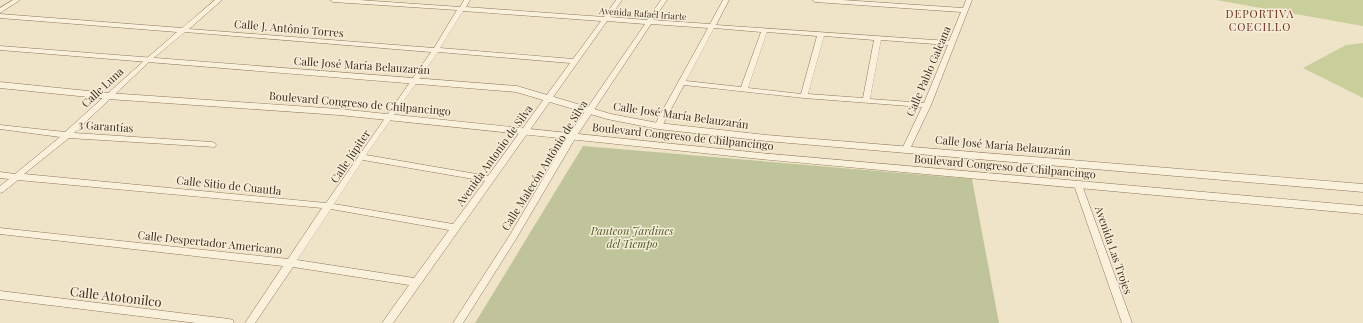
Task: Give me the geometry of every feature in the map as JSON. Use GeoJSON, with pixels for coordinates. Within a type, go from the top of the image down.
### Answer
{"type":"FeatureCollection","features":[{"type":"Feature","properties":{"kind":"street"},"geometry":{"type":"LineString","coordinates":[[0,11],[17,0]]}},
{"type":"Feature","properties":{"kind":"street","name":"Calle Luna"},"geometry":{"type":"LineString","coordinates":[[0,190],[67,135],[148,60],[219,0]]}},
{"type":"Feature","properties":{"kind":"street","name":"Avenida Rafaél Iriarte"},"geometry":{"type":"LineString","coordinates":[[334,0],[711,28],[952,43]]}},
{"type":"Feature","properties":{"kind":"street","name":"Calle Júpiter"},"geometry":{"type":"LineString","coordinates":[[250,323],[361,157],[436,50],[467,0]]}},
{"type":"Feature","properties":{"kind":"street","name":"Avenida Antonio de Silva"},"geometry":{"type":"LineString","coordinates":[[387,323],[418,282],[524,132],[608,20],[619,0]]}},
{"type":"Feature","properties":{"kind":"street","name":"Calle Malecón Antônio de Silva"},"geometry":{"type":"LineString","coordinates":[[458,323],[513,237],[572,136],[590,112],[646,22],[664,0]]}},
{"type":"Feature","properties":{"kind":"street"},"geometry":{"type":"LineString","coordinates":[[658,126],[726,0]]}},
{"type":"Feature","properties":{"kind":"street"},"geometry":{"type":"LineString","coordinates":[[815,0],[965,10]]}},
{"type":"Feature","properties":{"kind":"street","name":"Calle Pablo Galeana"},"geometry":{"type":"LineString","coordinates":[[906,149],[927,105],[969,0]]}},
{"type":"Feature","properties":{"kind":"street","name":"Calle J. Antônio Torres"},"geometry":{"type":"LineString","coordinates":[[0,16],[576,61]]}},
{"type":"Feature","properties":{"kind":"street"},"geometry":{"type":"LineString","coordinates":[[744,90],[764,31]]}},
{"type":"Feature","properties":{"kind":"street"},"geometry":{"type":"LineString","coordinates":[[804,96],[821,34]]}},
{"type":"Feature","properties":{"kind":"street"},"geometry":{"type":"LineString","coordinates":[[866,100],[878,38]]}},
{"type":"Feature","properties":{"kind":"street","name":"Calle José María Belauzarán"},"geometry":{"type":"LineString","coordinates":[[0,48],[516,89],[590,112],[658,126],[766,138],[1363,188]]}},
{"type":"Feature","properties":{"kind":"street"},"geometry":{"type":"LineString","coordinates":[[682,83],[804,96],[927,105]]}},
{"type":"Feature","properties":{"kind":"street","name":"Boulevard Congreso de Chilpancingo"},"geometry":{"type":"LineString","coordinates":[[0,85],[108,96],[280,107],[390,117],[760,156],[1363,210]]}},
{"type":"Feature","properties":{"kind":"street","name":"3 Garantías"},"geometry":{"type":"LineString","coordinates":[[0,127],[67,135],[212,145]]}},
{"type":"Feature","properties":{"kind":"street"},"geometry":{"type":"LineString","coordinates":[[361,157],[490,179]]}},
{"type":"Feature","properties":{"kind":"street","name":"Calle Sitio de Cuautla"},"geometry":{"type":"LineString","coordinates":[[0,174],[329,206],[455,228]]}},
{"type":"Feature","properties":{"kind":"street","name":"Avenida Las Trojes"},"geometry":{"type":"LineString","coordinates":[[1078,185],[1127,323]]}},
{"type":"Feature","properties":{"kind":"street","name":"Calle Despertador Americano"},"geometry":{"type":"LineString","coordinates":[[0,231],[291,263],[418,282]]}},
{"type":"Feature","properties":{"kind":"street","name":"Calle Atotonilco"},"geometry":{"type":"LineString","coordinates":[[0,295],[229,323]]}},
{"type":"Feature","properties":{"kind":"green space"},"geometry":{"type":"Polygon","coordinates":[[[1216,0],[1363,0],[1363,26],[1216,0]]]}},
{"type":"Feature","properties":{"kind":"green space"},"geometry":{"type":"Polygon","coordinates":[[[1363,43],[1363,98],[1303,68],[1346,45],[1363,43]]]}},
{"type":"Feature","properties":{"kind":"green space","name":"Panteon Jardines del Tiempo"},"geometry":{"type":"Polygon","coordinates":[[[583,146],[972,179],[999,323],[475,323],[583,146]]]}},
{"type":"Feature","properties":{"kind":"district","name":"DEPORTIVA COECILLO"},"geometry":{"type":"Point","coordinates":[1260,19]}}]}
